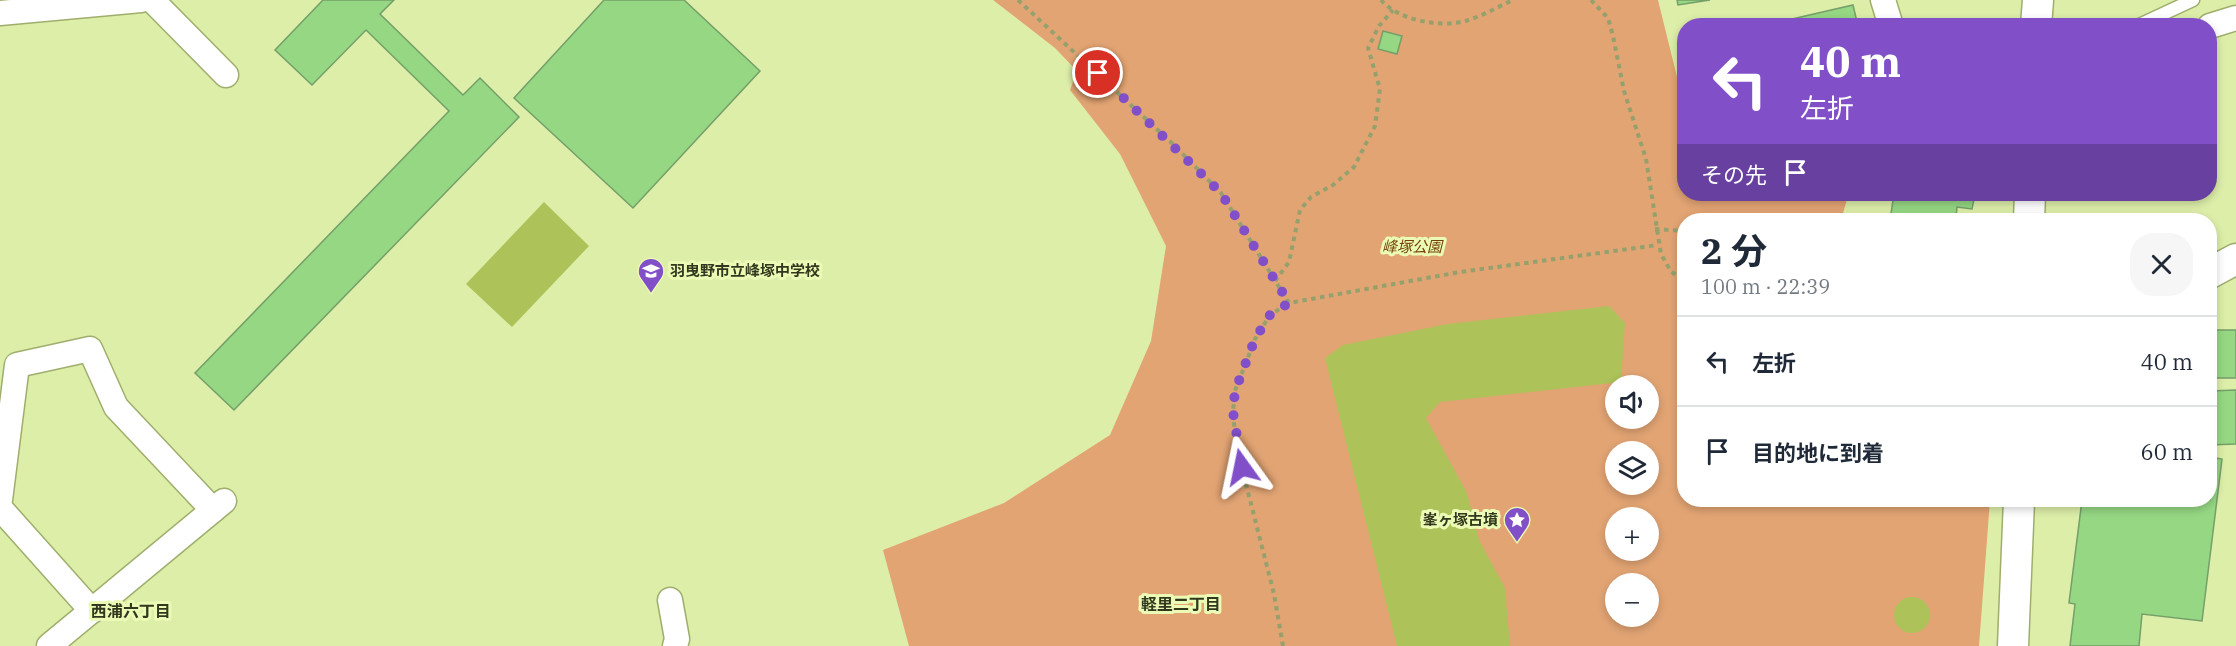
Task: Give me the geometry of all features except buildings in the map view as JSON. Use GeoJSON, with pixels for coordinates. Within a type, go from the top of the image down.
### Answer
{"type":"FeatureCollection","features":[{"type":"Feature","properties":{"kind":"street"},"geometry":{"type":"LineString","coordinates":[[0,13],[141,0]]}},
{"type":"Feature","properties":{"kind":"street"},"geometry":{"type":"LineString","coordinates":[[152,0],[226,75]]}},
{"type":"Feature","properties":{"kind":"street"},"geometry":{"type":"LineString","coordinates":[[1883,0],[1889,18]]}},
{"type":"Feature","properties":{"kind":"street"},"geometry":{"type":"LineString","coordinates":[[2037,18],[2038,0]]}},
{"type":"Feature","properties":{"kind":"street"},"geometry":{"type":"LineString","coordinates":[[2217,24],[2236,18]]}},
{"type":"Feature","properties":{"kind":"street"},"geometry":{"type":"LineString","coordinates":[[2217,269],[2236,258]]}},
{"type":"Feature","properties":{"kind":"street"},"geometry":{"type":"LineString","coordinates":[[0,500],[17,365],[90,349],[116,407],[218,506],[49,646]]}},
{"type":"Feature","properties":{"kind":"street"},"geometry":{"type":"LineString","coordinates":[[2013,646],[2019,507]]}},
{"type":"Feature","properties":{"kind":"street"},"geometry":{"type":"LineString","coordinates":[[0,508],[92,611]]}},
{"type":"Feature","properties":{"kind":"street"},"geometry":{"type":"LineString","coordinates":[[670,600],[677,639],[675,646]]}},
{"type":"Feature","properties":{"kind":"lane"},"geometry":{"type":"LineString","coordinates":[[2154,18],[2193,0]]}},
{"type":"Feature","properties":{"kind":"path"},"geometry":{"type":"LineString","coordinates":[[1018,0],[1175,146],[1221,193],[1289,303]]}},
{"type":"Feature","properties":{"kind":"path"},"geometry":{"type":"LineString","coordinates":[[1380,0],[1393,10],[1409,17],[1439,23],[1464,22],[1513,0]]}},
{"type":"Feature","properties":{"kind":"path"},"geometry":{"type":"LineString","coordinates":[[1591,0],[1608,18],[1629,109],[1646,159],[1658,245],[1670,270],[1677,276]]}},
{"type":"Feature","properties":{"kind":"path"},"geometry":{"type":"LineString","coordinates":[[1275,280],[1289,262],[1300,210],[1311,197],[1333,185],[1354,166],[1368,144],[1375,126],[1380,89],[1368,48],[1379,26],[1393,10]]}},
{"type":"Feature","properties":{"kind":"path"},"geometry":{"type":"LineString","coordinates":[[1655,229],[1677,231]]}},
{"type":"Feature","properties":{"kind":"path"},"geometry":{"type":"LineString","coordinates":[[1283,646],[1274,594],[1236,446],[1233,412],[1235,391],[1255,339],[1270,315],[1289,303],[1460,272],[1658,245]]}},
{"type":"Feature","properties":{"kind":"green space","name":"峰塚公園"},"geometry":{"type":"Polygon","coordinates":[[[993,0],[1658,0],[1677,77],[1677,201],[1847,201],[1843,213],[1677,213],[1677,507],[1989,507],[1979,646],[909,646],[883,550],[1004,503],[1110,435],[1151,341],[1166,246],[1120,154],[1070,90],[1077,71],[1055,48],[993,0]]]}},
{"type":"Feature","properties":{"kind":"shaded area"},"geometry":{"type":"Polygon","coordinates":[[[544,202],[589,246],[512,327],[466,284],[544,202]]]}},
{"type":"Feature","properties":{"kind":"shaded area"},"geometry":{"type":"Polygon","coordinates":[[[1609,306],[1625,323],[1621,375],[1605,375],[1605,384],[1440,402],[1426,418],[1467,493],[1479,540],[1505,588],[1510,646],[1397,646],[1325,358],[1343,345],[1448,324],[1609,306]]]}},
{"type":"Feature","properties":{"kind":"shaded area"},"geometry":{"type":"Polygon","coordinates":[[[1912,597],[1925,602],[1930,615],[1925,628],[1912,633],[1899,628],[1894,615],[1899,602],[1912,597]]]}},
{"type":"Feature","properties":{"kind":"place","name":"羽曳野市立峰塚中学校"},"geometry":{"type":"Point","coordinates":[651,294]}},
{"type":"Feature","properties":{"kind":"place","name":"峯ヶ塚古墳"},"geometry":{"type":"Point","coordinates":[1517,543]}},
{"type":"Feature","properties":{"kind":"district","name":"軽里二丁目"},"geometry":{"type":"Point","coordinates":[1181,604]}},
{"type":"Feature","properties":{"kind":"district","name":"西浦六丁目"},"geometry":{"type":"Point","coordinates":[131,611]}},
{"type":"Feature","properties":{"kind":"route"},"geometry":{"type":"LineString","coordinates":[[1098,73],[1221,193],[1289,303],[1270,315],[1255,339],[1235,391],[1233,412],[1236,446],[1242,467]]}}]}
